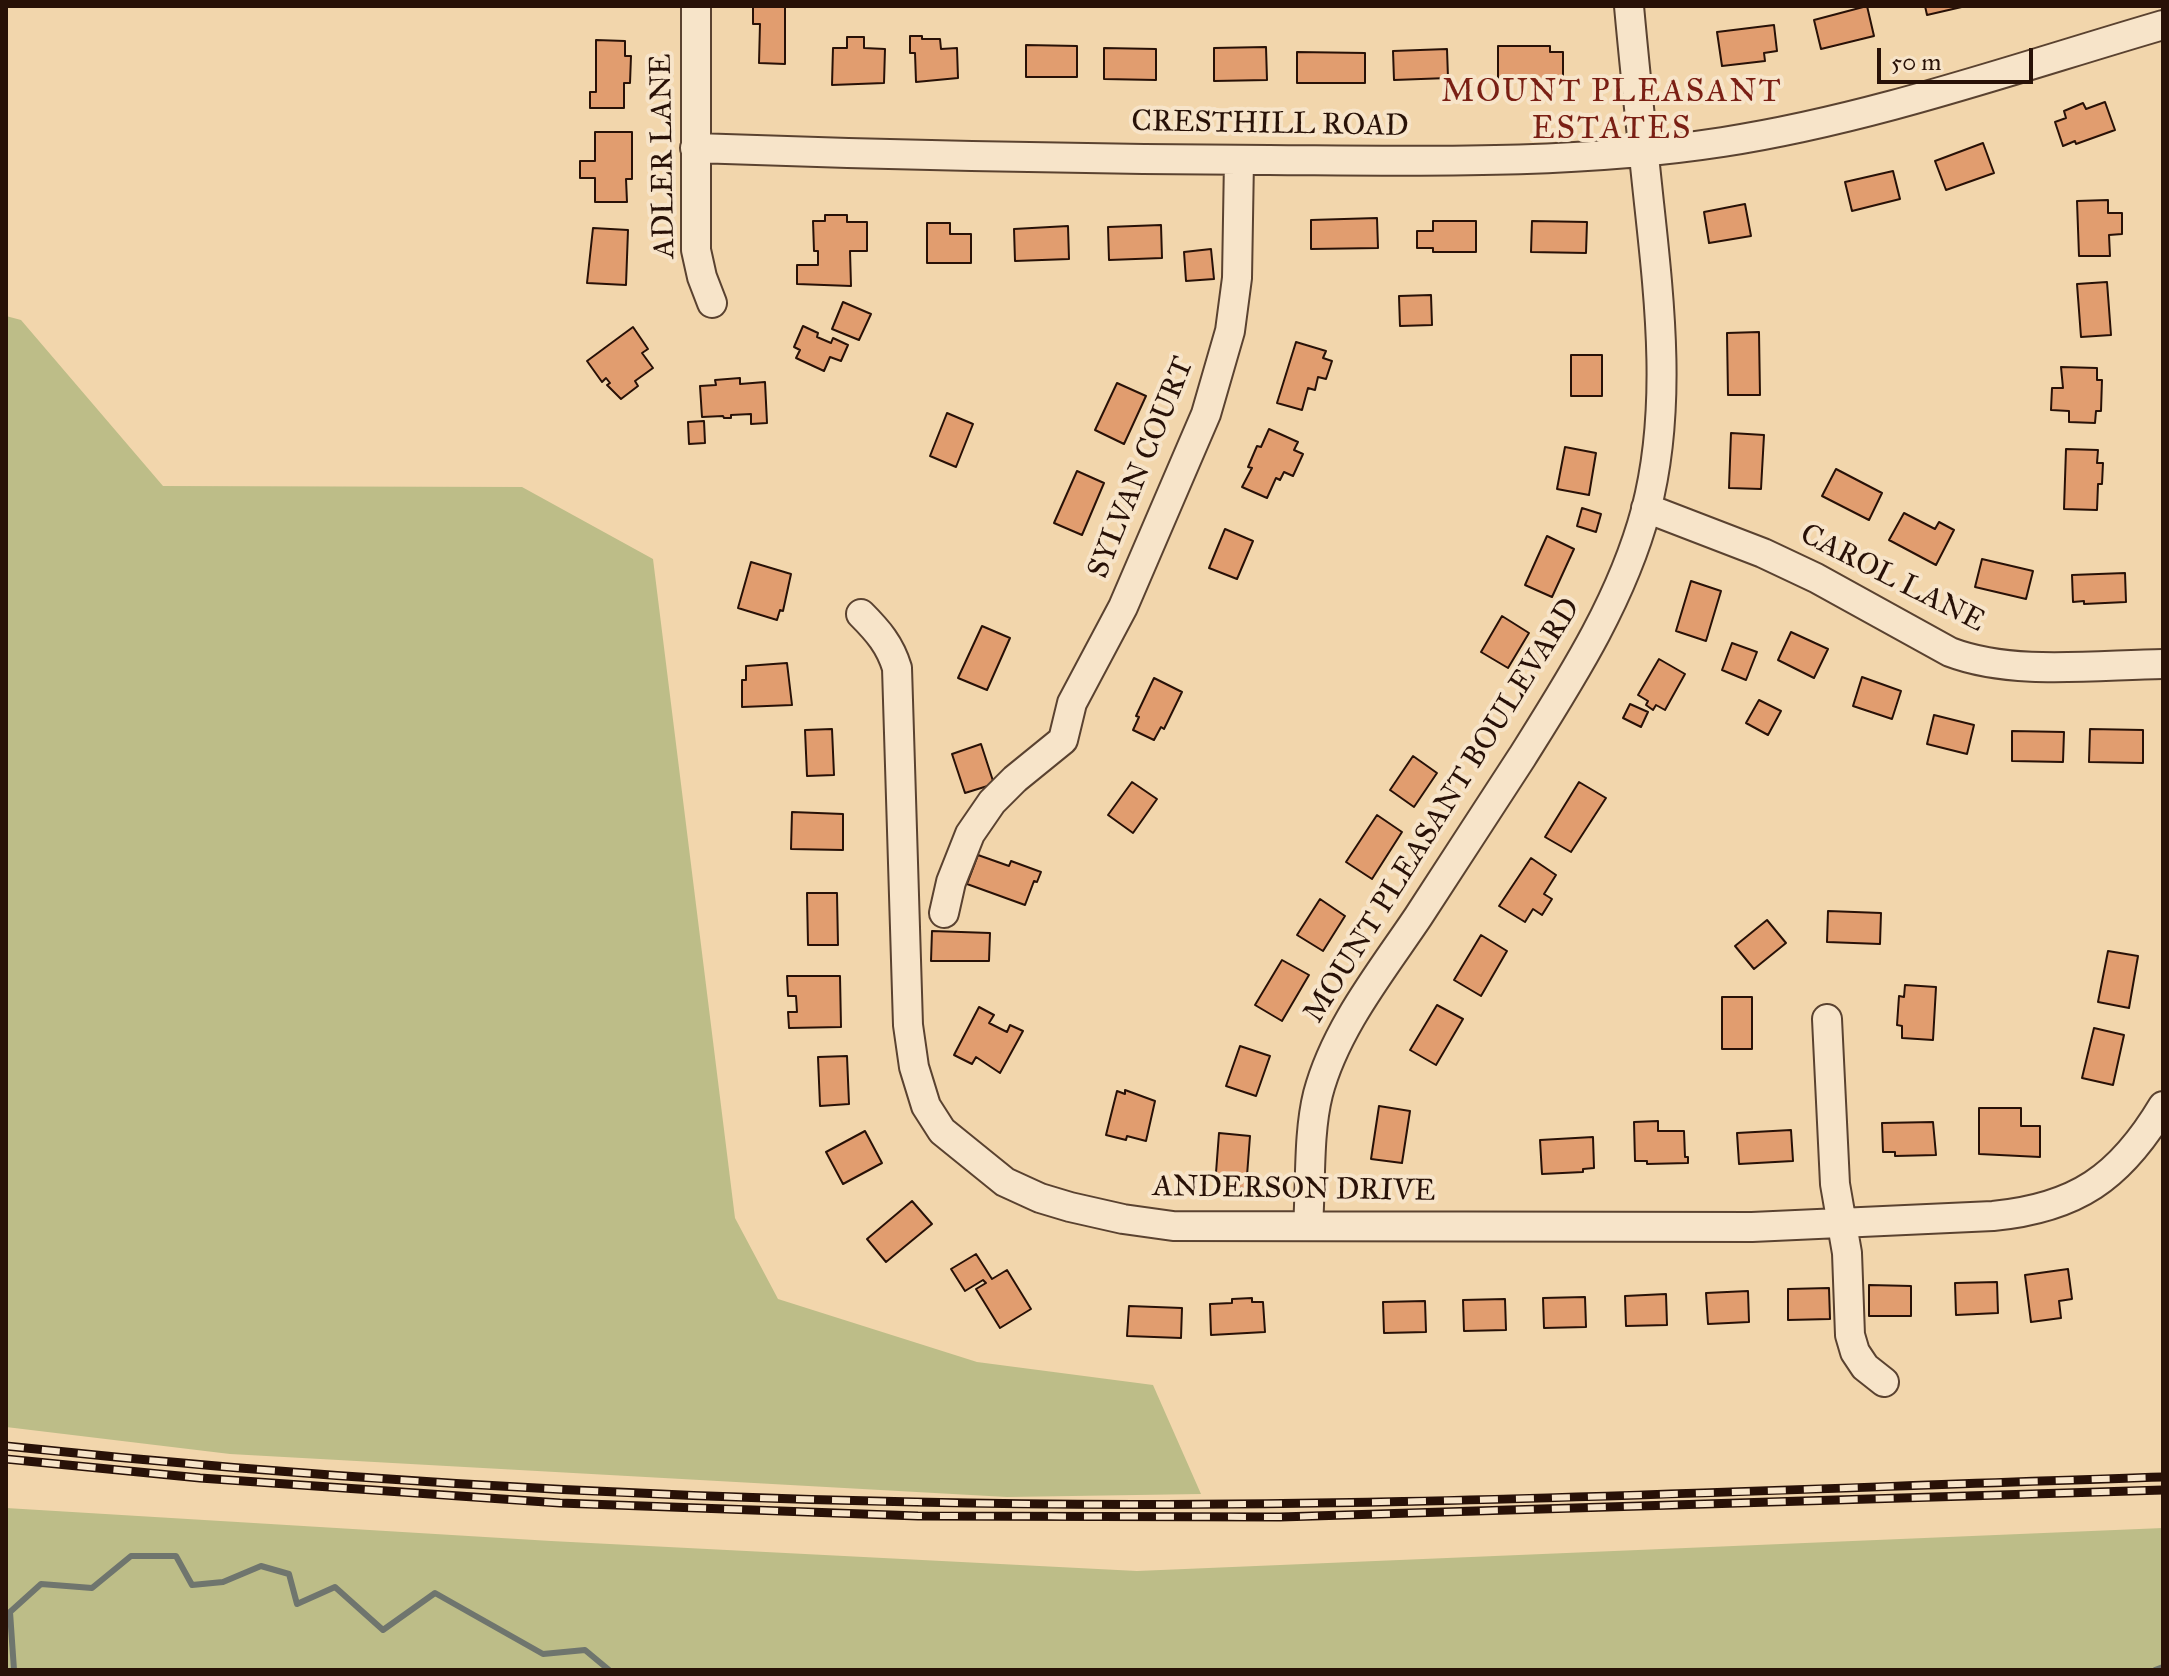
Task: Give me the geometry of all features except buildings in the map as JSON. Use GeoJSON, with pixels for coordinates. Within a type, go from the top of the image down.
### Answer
{"type":"FeatureCollection","features":[{"type":"Feature","properties":{"kind":"street","name":"ADLER LANE"},"geometry":{"type":"LineString","coordinates":[[696,6],[696,250],[712,303]]}},
{"type":"Feature","properties":{"kind":"street","name":"MOUNT PLEASANT BOULEVARD"},"geometry":{"type":"LineString","coordinates":[[1308,1226],[1318,1095],[1333,1054],[1353,1014],[1578,667],[1609,607],[1633,550],[1646,508],[1657,448],[1661,356],[1658,284],[1629,6]]}},
{"type":"Feature","properties":{"kind":"street","name":"CRESTHILL ROAD"},"geometry":{"type":"LineString","coordinates":[[695,148],[1239,160],[1475,161],[1601,157],[1760,136],[1885,106],[2163,25]]}},
{"type":"Feature","properties":{"kind":"street","name":"SYLVAN COURT"},"geometry":{"type":"LineString","coordinates":[[944,913],[959,857],[970,834],[992,802],[1063,740],[1072,703],[1123,607],[1206,414],[1230,331],[1237,278],[1239,160]]}},
{"type":"Feature","properties":{"kind":"street","name":"CAROL LANE"},"geometry":{"type":"LineString","coordinates":[[1646,508],[1763,553],[1816,578],[1950,652],[1972,660],[2000,666],[2163,664]]}},
{"type":"Feature","properties":{"kind":"street","name":"ANDERSON DRIVE"},"geometry":{"type":"LineString","coordinates":[[861,614],[892,649],[897,668],[908,1025],[919,1087],[926,1106],[942,1131],[1005,1182],[1040,1198],[1123,1219],[1173,1226],[1752,1227],[1993,1216],[2025,1213],[2056,1205],[2084,1192],[2106,1177],[2132,1151],[2163,1106]]}},
{"type":"Feature","properties":{"kind":"street"},"geometry":{"type":"LineString","coordinates":[[1827,1019],[1835,1184],[1847,1253],[1850,1335],[1855,1352],[1865,1367],[1884,1382]]}},
{"type":"Feature","properties":{"kind":"green space"},"geometry":{"type":"Polygon","coordinates":[[[6,316],[21,320],[163,486],[522,487],[653,559],[735,1218],[778,1299],[977,1362],[1153,1385],[1201,1494],[1007,1497],[230,1454],[6,1427],[6,316]]]}},
{"type":"Feature","properties":{"kind":"green space"},"geometry":{"type":"Polygon","coordinates":[[[6,1508],[551,1541],[1137,1571],[2163,1528],[2163,1670],[6,1670],[6,1508]]]}},
{"type":"Feature","properties":{"kind":"waterway"},"geometry":{"type":"LineString","coordinates":[[14,1670],[10,1612],[41,1584],[92,1588],[131,1556],[176,1556],[192,1585],[223,1582],[261,1566],[289,1574],[297,1604],[335,1587],[383,1630],[435,1593],[543,1654],[585,1650],[609,1670]]}},
{"type":"Feature","properties":{"kind":"waterway"},"geometry":{"type":"LineString","coordinates":[[2155,1670],[2163,1667]]}},
{"type":"Feature","properties":{"kind":"railway"},"geometry":{"type":"LineString","coordinates":[[6,1446],[460,1484],[915,1502],[1383,1502],[2163,1477]]}},
{"type":"Feature","properties":{"kind":"railway"},"geometry":{"type":"LineString","coordinates":[[6,1459],[200,1478],[560,1503],[918,1516],[1280,1517],[2163,1490]]}},
{"type":"Feature","properties":{"kind":"district","name":"MOUNT PLEASANT ESTATES"},"geometry":{"type":"Point","coordinates":[1612,112]}}]}
